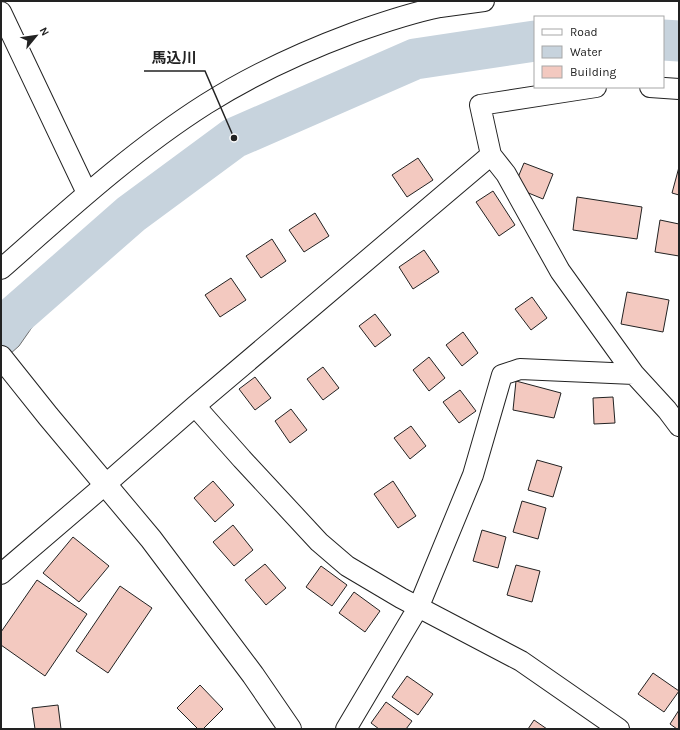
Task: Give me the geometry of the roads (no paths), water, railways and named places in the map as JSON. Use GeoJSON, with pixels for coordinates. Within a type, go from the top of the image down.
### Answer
{"type":"FeatureCollection","features":[{"type":"Feature","properties":{"kind":"street"},"geometry":{"type":"LineString","coordinates":[[1,269],[87,193],[159,136],[206,104],[257,74],[317,46],[391,20],[440,7],[484,1]]}},
{"type":"Feature","properties":{"kind":"street"},"geometry":{"type":"LineString","coordinates":[[1,12],[87,193]]}},
{"type":"Feature","properties":{"kind":"street"},"geometry":{"type":"LineString","coordinates":[[590,88],[480,105],[491,155],[506,174],[560,271],[634,374],[667,410],[679,426]]}},
{"type":"Feature","properties":{"kind":"street"},"geometry":{"type":"LineString","coordinates":[[664,88],[679,89]]}},
{"type":"Feature","properties":{"kind":"street"},"geometry":{"type":"LineString","coordinates":[[1,574],[195,406],[491,155]]}},
{"type":"Feature","properties":{"kind":"street"},"geometry":{"type":"LineString","coordinates":[[1,357],[24,387],[151,539],[253,676],[290,729]]}},
{"type":"Feature","properties":{"kind":"street"},"geometry":{"type":"LineString","coordinates":[[346,729],[419,606],[473,475],[502,375],[520,369],[634,374]]}},
{"type":"Feature","properties":{"kind":"street"},"geometry":{"type":"LineString","coordinates":[[195,406],[319,542],[347,566],[520,661],[619,729]]}},
{"type":"Feature","properties":{"kind":"water"},"geometry":{"type":"Polygon","coordinates":[[[81,257],[19,346],[1,362],[1,302],[81,257]]]}},
{"type":"Feature","properties":{"kind":"waterway"},"geometry":{"type":"LineString","coordinates":[[664,40],[679,41]]}},
{"type":"Feature","properties":{"kind":"waterway"},"geometry":{"type":"LineString","coordinates":[[1,328],[131,214],[234,138],[415,59],[534,41]]}},
{"type":"Feature","properties":{"kind":"place","name":"馬込川"},"geometry":{"type":"Point","coordinates":[234,138]}}]}
